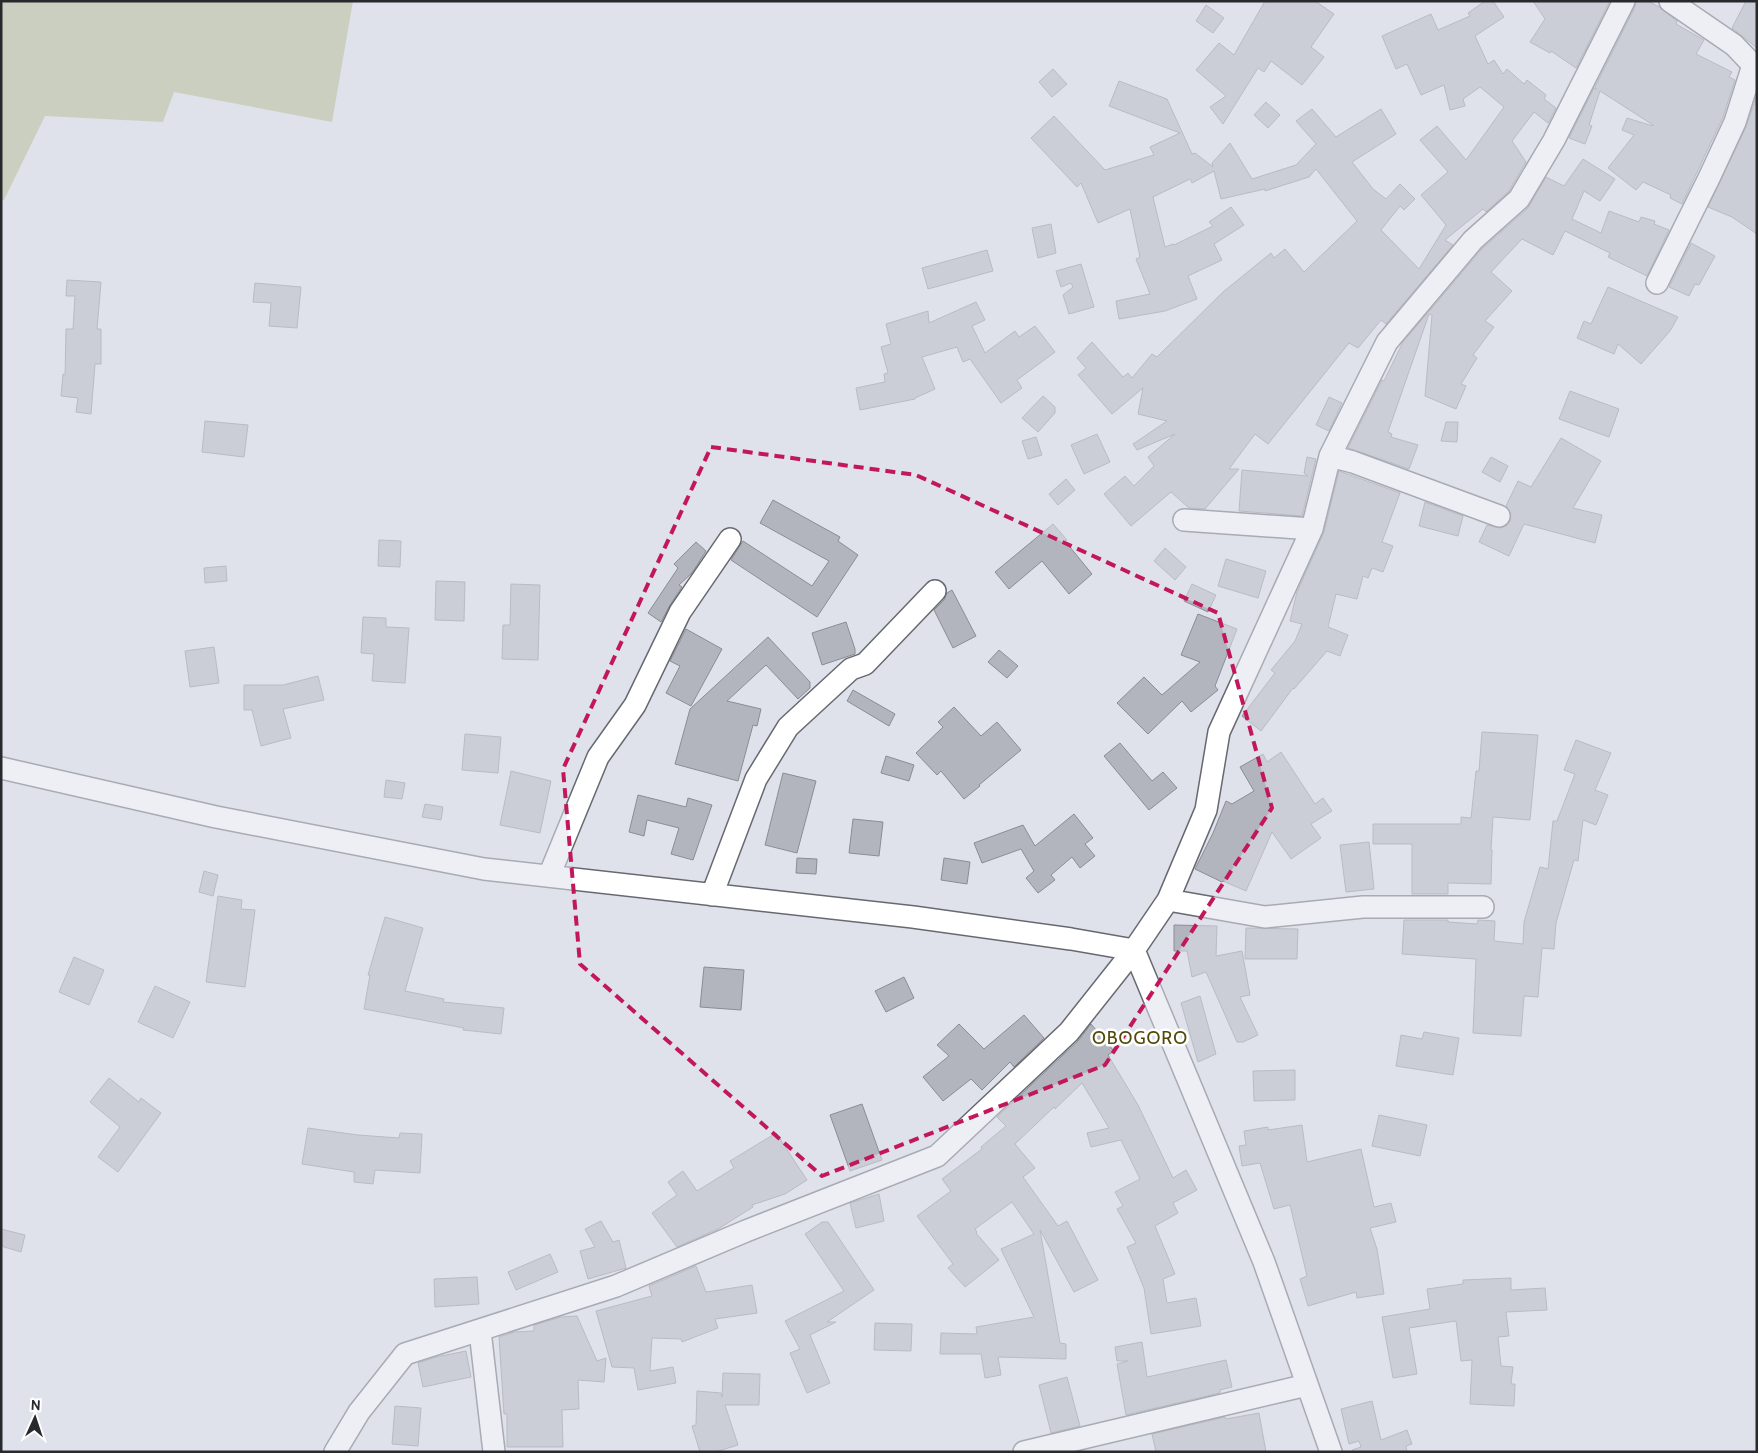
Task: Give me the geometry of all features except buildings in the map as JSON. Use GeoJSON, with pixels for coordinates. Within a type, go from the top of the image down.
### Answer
{"type":"FeatureCollection","features":[{"type":"Feature","properties":{"kind":"street"},"geometry":{"type":"LineString","coordinates":[[335,1452],[358,1412],[406,1354],[616,1286],[746,1231],[937,1156],[1069,1032],[1134,950],[1168,900],[1206,810],[1219,732],[1312,529],[1330,456],[1387,342],[1472,240],[1519,199],[1554,140],[1624,1]]}},
{"type":"Feature","properties":{"kind":"street"},"geometry":{"type":"LineString","coordinates":[[1657,283],[1710,178],[1735,122],[1753,65],[1734,45],[1670,1]]}},
{"type":"Feature","properties":{"kind":"street"},"geometry":{"type":"LineString","coordinates":[[1330,456],[1353,462],[1499,516]]}},
{"type":"Feature","properties":{"kind":"street"},"geometry":{"type":"LineString","coordinates":[[1184,520],[1312,529]]}},
{"type":"Feature","properties":{"kind":"street"},"geometry":{"type":"LineString","coordinates":[[549,876],[598,756],[635,705],[680,612],[730,539]]}},
{"type":"Feature","properties":{"kind":"street"},"geometry":{"type":"LineString","coordinates":[[712,895],[756,779],[788,727],[851,669],[865,664],[935,591]]}},
{"type":"Feature","properties":{"kind":"street"},"geometry":{"type":"LineString","coordinates":[[1,768],[216,817],[484,869],[913,917],[1071,939],[1134,950]]}},
{"type":"Feature","properties":{"kind":"street"},"geometry":{"type":"LineString","coordinates":[[1168,900],[1265,917],[1363,906],[1483,907]]}},
{"type":"Feature","properties":{"kind":"street"},"geometry":{"type":"LineString","coordinates":[[1134,950],[1264,1262],[1331,1452]]}},
{"type":"Feature","properties":{"kind":"street"},"geometry":{"type":"LineString","coordinates":[[480,1331],[493,1451]]}},
{"type":"Feature","properties":{"kind":"street"},"geometry":{"type":"LineString","coordinates":[[1024,1452],[1307,1386]]}},
{"type":"Feature","properties":{"kind":"highlighted area"},"geometry":{"type":"Polygon","coordinates":[[[711,447],[916,475],[1218,613],[1272,808],[1105,1065],[822,1176],[580,964],[563,769],[711,447]]]}},
{"type":"Feature","properties":{"kind":"green space"},"geometry":{"type":"Polygon","coordinates":[[[1,1],[353,1],[332,122],[174,92],[163,122],[45,116],[4,200],[1,200],[1,1]]]}},
{"type":"Feature","properties":{"kind":"district","name":"OBOGORO"},"geometry":{"type":"Point","coordinates":[1140,1038]}}]}
